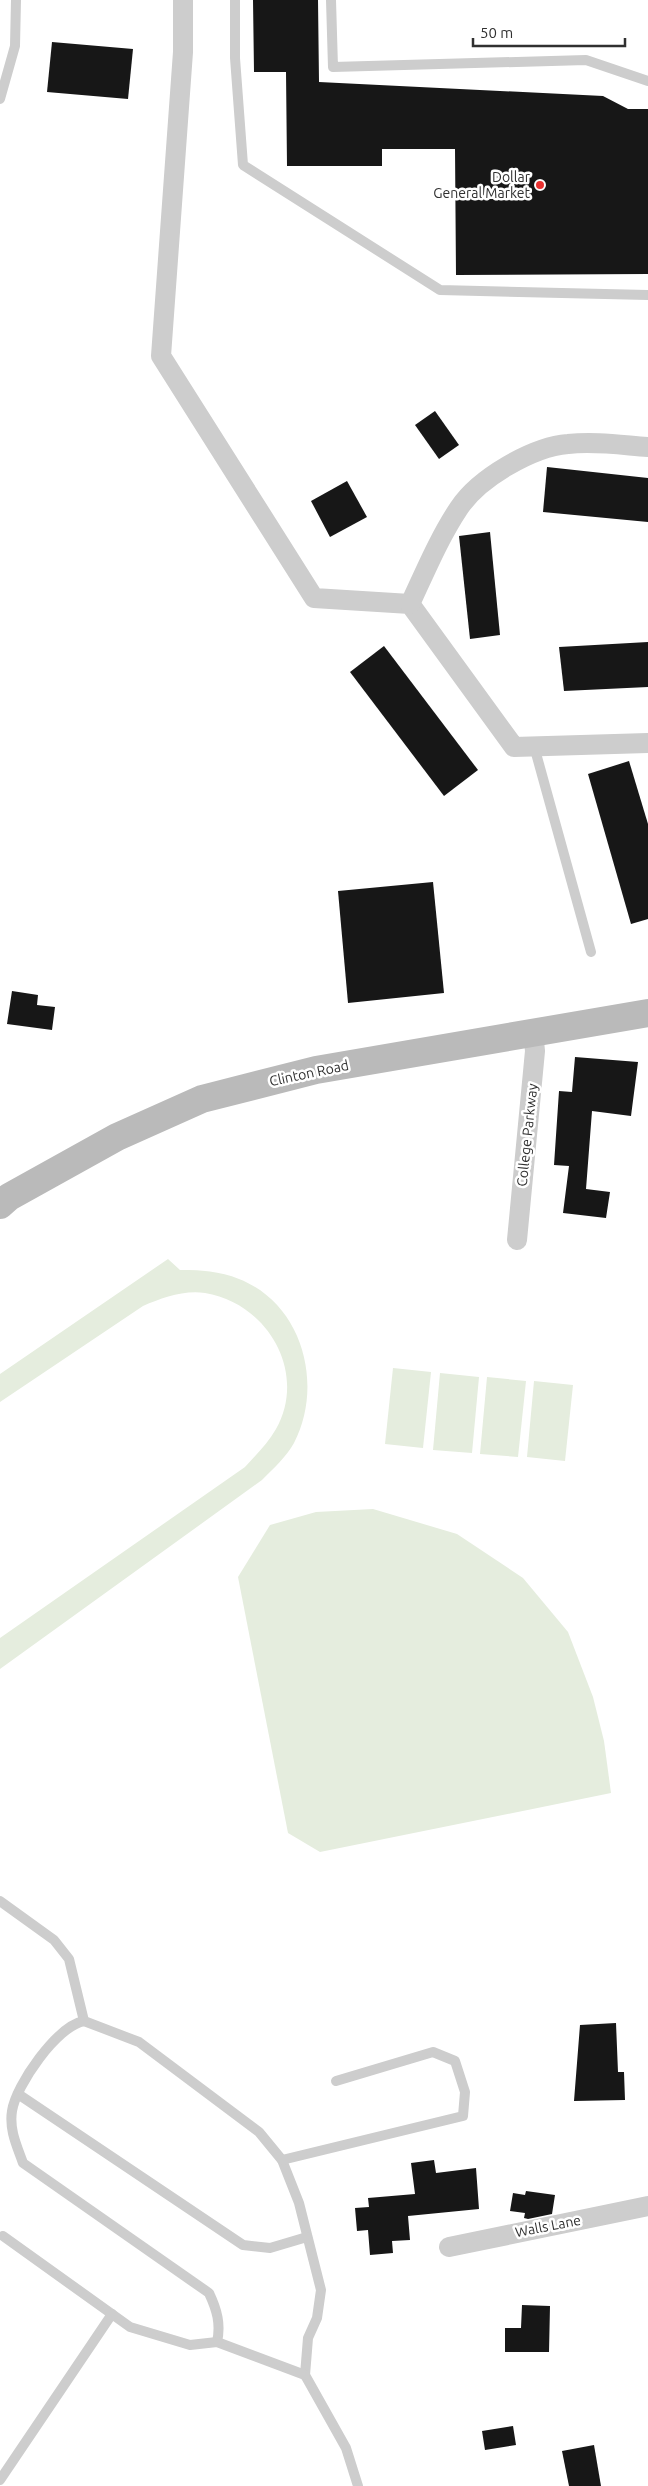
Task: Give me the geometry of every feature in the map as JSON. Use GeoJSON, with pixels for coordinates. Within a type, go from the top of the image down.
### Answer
{"type":"FeatureCollection","features":[{"type":"Feature","properties":{"kind":"street"},"geometry":{"type":"LineString","coordinates":[[182,0],[183,52],[161,356],[314,598],[410,604]]}},
{"type":"Feature","properties":{"kind":"street"},"geometry":{"type":"LineString","coordinates":[[410,604],[459,509],[473,490],[497,472],[536,453],[566,444],[596,442],[648,448]]}},
{"type":"Feature","properties":{"kind":"street"},"geometry":{"type":"LineString","coordinates":[[410,604],[514,747],[648,743]]}},
{"type":"Feature","properties":{"kind":"street","name":"Clinton Road"},"geometry":{"type":"LineString","coordinates":[[3,1195],[117,1137],[202,1099],[316,1070],[533,1031],[648,1013]]}},
{"type":"Feature","properties":{"kind":"street","name":"College Parkway"},"geometry":{"type":"LineString","coordinates":[[517,1240],[535,1051],[533,1031]]}},
{"type":"Feature","properties":{"kind":"street","name":"Walls Lane"},"geometry":{"type":"LineString","coordinates":[[449,2247],[648,2206]]}},
{"type":"Feature","properties":{"kind":"lane"},"geometry":{"type":"LineString","coordinates":[[0,99],[15,46],[16,0]]}},
{"type":"Feature","properties":{"kind":"lane"},"geometry":{"type":"LineString","coordinates":[[235,0],[235,58],[243,165],[440,290],[648,295]]}},
{"type":"Feature","properties":{"kind":"lane"},"geometry":{"type":"LineString","coordinates":[[331,0],[333,67],[586,60],[648,81]]}},
{"type":"Feature","properties":{"kind":"lane"},"geometry":{"type":"LineString","coordinates":[[534,746],[591,952]]}},
{"type":"Feature","properties":{"kind":"lane"},"geometry":{"type":"LineString","coordinates":[[0,1901],[54,1940],[69,1958],[84,2021]]}},
{"type":"Feature","properties":{"kind":"lane"},"geometry":{"type":"LineString","coordinates":[[217,2342],[220,2329],[217,2311],[209,2293],[23,2163],[12,2133],[12,2111],[18,2094],[38,2061],[57,2038],[76,2023],[84,2021],[140,2042],[259,2132],[282,2160],[299,2203],[320,2290],[317,2318],[308,2338],[305,2375],[346,2448],[358,2486]]}},
{"type":"Feature","properties":{"kind":"lane"},"geometry":{"type":"LineString","coordinates":[[282,2160],[463,2116],[465,2092],[455,2061],[433,2052],[336,2081]]}},
{"type":"Feature","properties":{"kind":"lane"},"geometry":{"type":"LineString","coordinates":[[18,2094],[243,2245],[270,2248],[308,2237]]}},
{"type":"Feature","properties":{"kind":"lane"},"geometry":{"type":"LineString","coordinates":[[3,2236],[130,2327],[190,2345],[217,2342],[305,2375]]}},
{"type":"Feature","properties":{"kind":"lane"},"geometry":{"type":"LineString","coordinates":[[0,2480],[112,2314]]}},
{"type":"Feature","properties":{"kind":"green space"},"geometry":{"type":"Polygon","coordinates":[[[168,1259],[180,1270],[225,1274],[239,1279],[261,1291],[279,1307],[292,1327],[302,1349],[307,1372],[307,1396],[303,1420],[294,1443],[262,1480],[0,1669],[0,1638],[245,1467],[266,1444],[276,1429],[285,1407],[287,1385],[284,1364],[276,1343],[263,1325],[247,1310],[227,1299],[197,1292],[165,1298],[143,1306],[0,1402],[0,1374],[168,1259]]]}},
{"type":"Feature","properties":{"kind":"green space"},"geometry":{"type":"Polygon","coordinates":[[[393,1368],[431,1372],[423,1448],[385,1444],[393,1368]]]}},
{"type":"Feature","properties":{"kind":"green space"},"geometry":{"type":"Polygon","coordinates":[[[440,1373],[479,1377],[472,1453],[433,1450],[440,1373]]]}},
{"type":"Feature","properties":{"kind":"green space"},"geometry":{"type":"Polygon","coordinates":[[[487,1377],[526,1381],[518,1457],[480,1454],[487,1377]]]}},
{"type":"Feature","properties":{"kind":"green space"},"geometry":{"type":"Polygon","coordinates":[[[534,1381],[573,1385],[565,1461],[527,1457],[534,1381]]]}},
{"type":"Feature","properties":{"kind":"green space"},"geometry":{"type":"Polygon","coordinates":[[[373,1509],[457,1534],[523,1578],[568,1632],[593,1697],[604,1741],[611,1793],[320,1852],[288,1833],[238,1577],[270,1525],[316,1512],[373,1509]]]}},
{"type":"Feature","properties":{"kind":"building"},"geometry":{"type":"Polygon","coordinates":[[[253,0],[318,0],[319,82],[603,96],[628,109],[648,109],[648,274],[456,275],[455,149],[382,149],[382,166],[287,166],[286,72],[254,72],[253,0]]]}},
{"type":"Feature","properties":{"kind":"building"},"geometry":{"type":"Polygon","coordinates":[[[52,42],[133,49],[128,99],[47,92],[52,42]]]}},
{"type":"Feature","properties":{"kind":"building"},"geometry":{"type":"Polygon","coordinates":[[[435,411],[459,445],[439,459],[415,425],[435,411]]]}},
{"type":"Feature","properties":{"kind":"building"},"geometry":{"type":"Polygon","coordinates":[[[547,467],[648,478],[648,522],[543,512],[547,467]]]}},
{"type":"Feature","properties":{"kind":"building"},"geometry":{"type":"Polygon","coordinates":[[[347,481],[367,517],[330,537],[311,501],[347,481]]]}},
{"type":"Feature","properties":{"kind":"building"},"geometry":{"type":"Polygon","coordinates":[[[490,532],[500,635],[470,639],[459,536],[490,532]]]}},
{"type":"Feature","properties":{"kind":"building"},"geometry":{"type":"Polygon","coordinates":[[[648,642],[648,687],[564,691],[559,647],[648,642]]]}},
{"type":"Feature","properties":{"kind":"building"},"geometry":{"type":"Polygon","coordinates":[[[384,646],[478,770],[444,796],[350,672],[384,646]]]}},
{"type":"Feature","properties":{"kind":"building"},"geometry":{"type":"Polygon","coordinates":[[[629,761],[648,824],[648,919],[631,924],[588,774],[629,761]]]}},
{"type":"Feature","properties":{"kind":"building"},"geometry":{"type":"Polygon","coordinates":[[[433,882],[444,993],[348,1003],[338,891],[433,882]]]}},
{"type":"Feature","properties":{"kind":"building"},"geometry":{"type":"Polygon","coordinates":[[[12,991],[38,995],[37,1005],[55,1007],[52,1030],[7,1024],[12,991]]]}},
{"type":"Feature","properties":{"kind":"building"},"geometry":{"type":"Polygon","coordinates":[[[575,1057],[638,1062],[631,1116],[592,1111],[586,1189],[610,1192],[606,1218],[563,1213],[569,1166],[554,1165],[559,1091],[572,1092],[575,1057]]]}},
{"type":"Feature","properties":{"kind":"building"},"geometry":{"type":"Polygon","coordinates":[[[616,2023],[618,2072],[624,2072],[625,2100],[574,2101],[580,2025],[616,2023]]]}},
{"type":"Feature","properties":{"kind":"building"},"geometry":{"type":"Polygon","coordinates":[[[434,2160],[436,2173],[476,2168],[479,2209],[408,2216],[410,2240],[392,2241],[393,2253],[370,2255],[368,2230],[357,2231],[355,2208],[369,2207],[368,2198],[415,2194],[411,2163],[434,2160]]]}},
{"type":"Feature","properties":{"kind":"building"},"geometry":{"type":"Polygon","coordinates":[[[526,2191],[555,2195],[552,2214],[528,2219],[524,2218],[525,2213],[510,2211],[513,2193],[525,2195],[526,2191]]]}},
{"type":"Feature","properties":{"kind":"building"},"geometry":{"type":"Polygon","coordinates":[[[522,2305],[550,2306],[549,2352],[505,2352],[505,2328],[521,2328],[522,2305]]]}},
{"type":"Feature","properties":{"kind":"building"},"geometry":{"type":"Polygon","coordinates":[[[513,2426],[516,2445],[485,2450],[482,2431],[513,2426]]]}},
{"type":"Feature","properties":{"kind":"building"},"geometry":{"type":"Polygon","coordinates":[[[594,2445],[601,2486],[569,2486],[562,2451],[594,2445]]]}},
{"type":"Feature","properties":{"kind":"place","name":"Dollar General Market"},"geometry":{"type":"Point","coordinates":[540,185]}}]}
